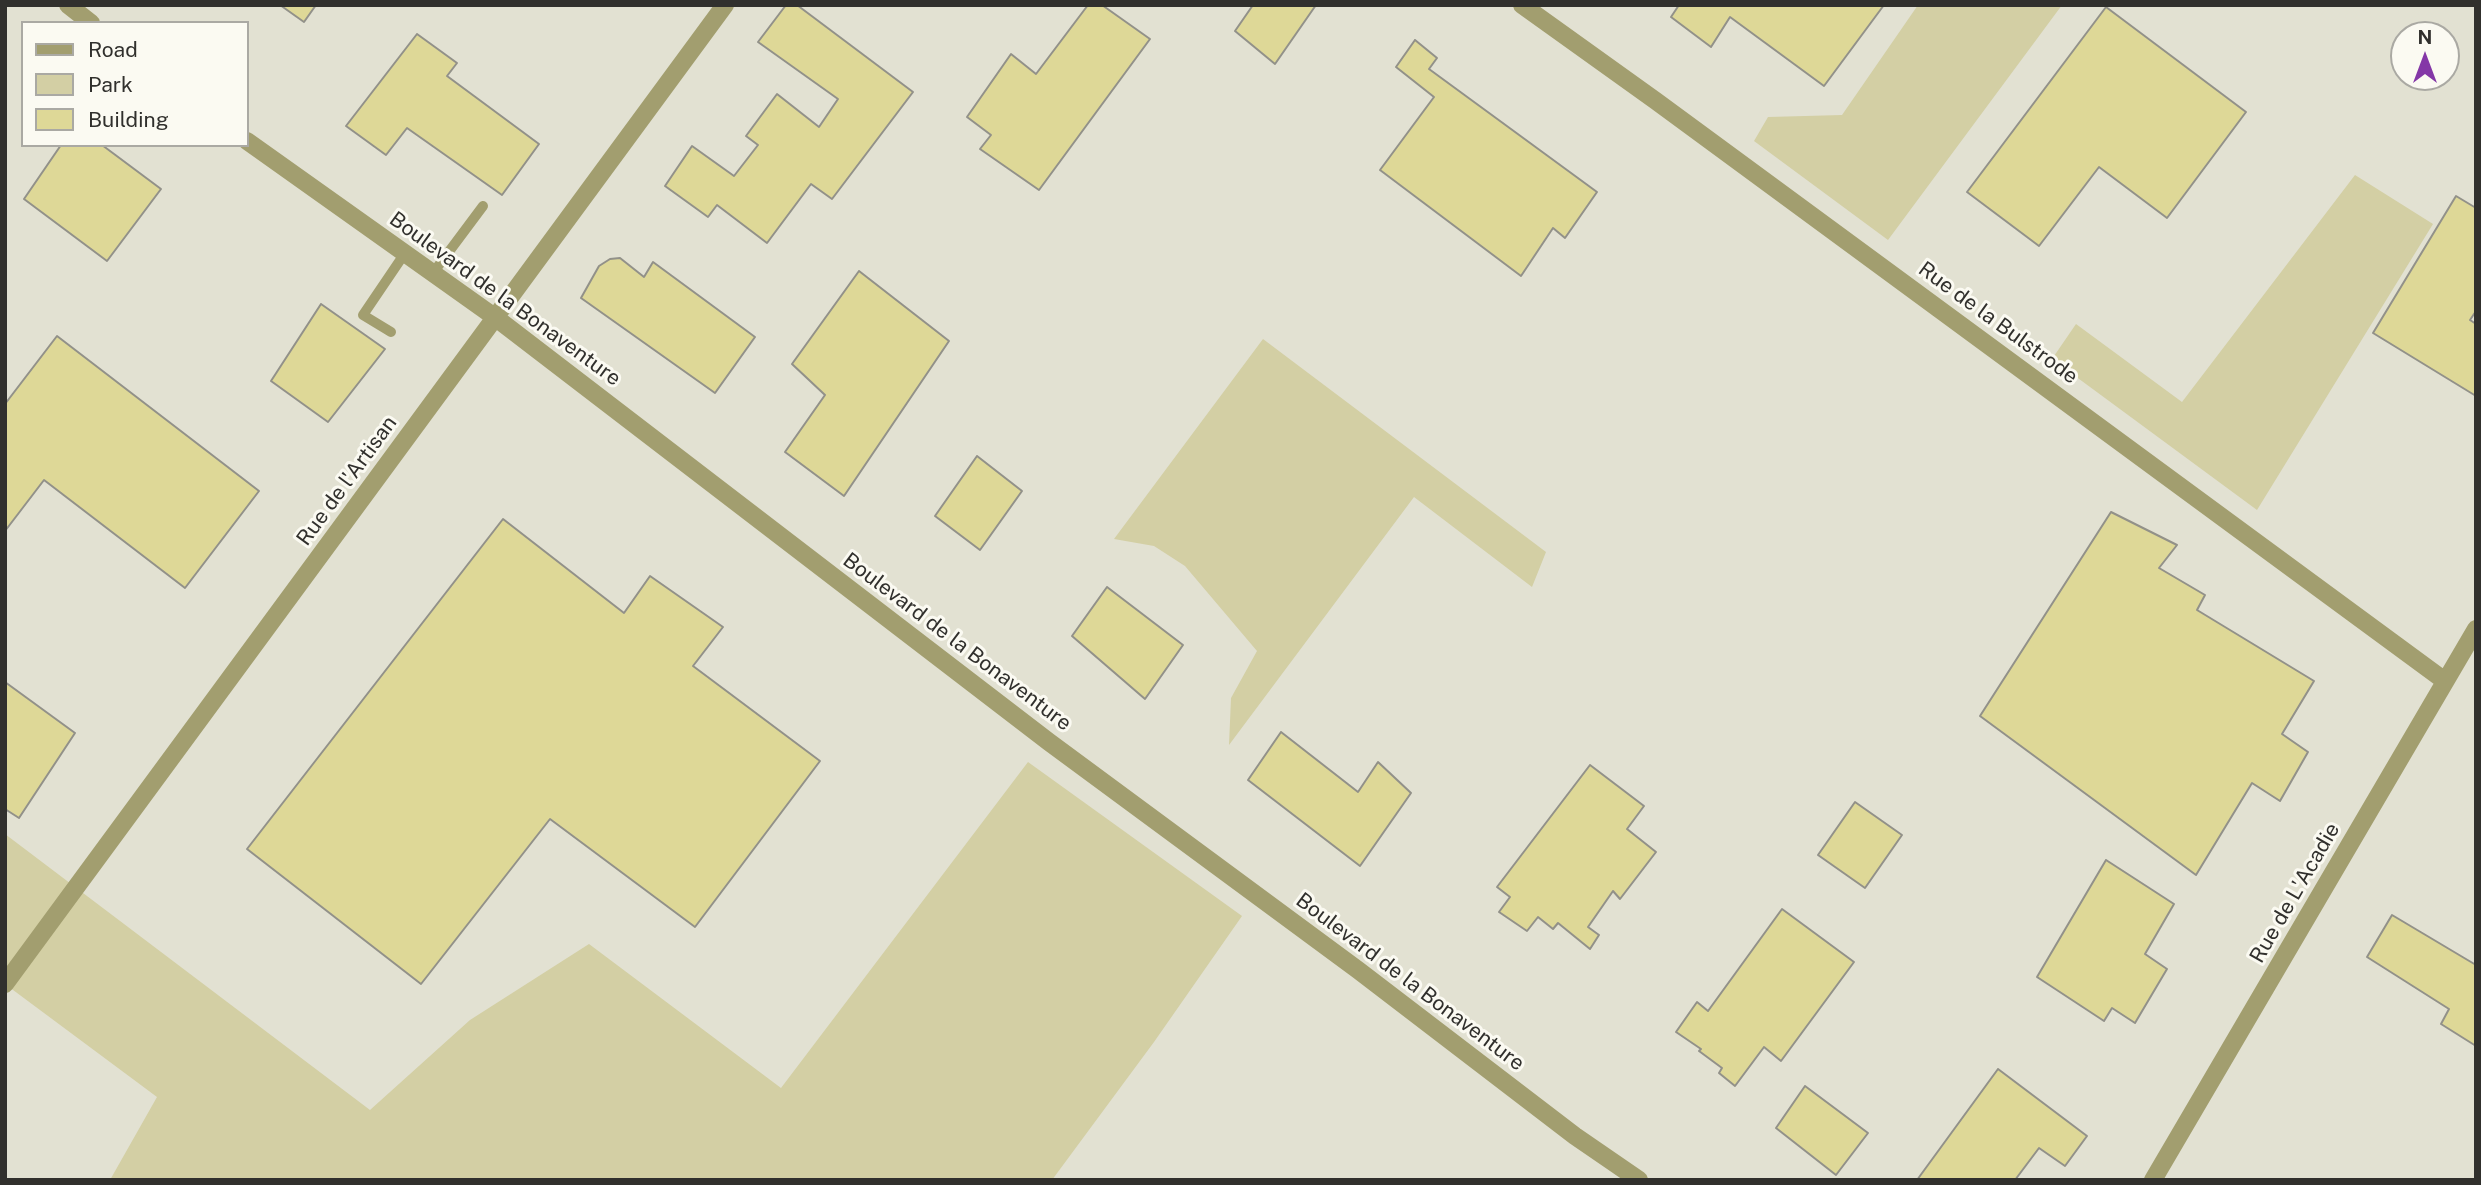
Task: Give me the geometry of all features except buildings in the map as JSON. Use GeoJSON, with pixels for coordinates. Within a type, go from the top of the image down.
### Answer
{"type":"FeatureCollection","features":[{"type":"Feature","properties":{"kind":"street"},"geometry":{"type":"LineString","coordinates":[[68,5],[88,21]]}},
{"type":"Feature","properties":{"kind":"street","name":"Rue de l'Artisan"},"geometry":{"type":"LineString","coordinates":[[5,984],[725,5]]}},
{"type":"Feature","properties":{"kind":"street","name":"Rue de la Bulstrode"},"geometry":{"type":"LineString","coordinates":[[1522,5],[2445,681]]}},
{"type":"Feature","properties":{"kind":"street","name":"Boulevard de la Bonaventure"},"geometry":{"type":"LineString","coordinates":[[248,142],[496,318],[1049,742],[1358,970],[1575,1136],[1639,1180]]}},
{"type":"Feature","properties":{"kind":"street","name":"Rue de L'Acadie"},"geometry":{"type":"LineString","coordinates":[[2153,1180],[2476,629]]}},
{"type":"Feature","properties":{"kind":"lane"},"geometry":{"type":"LineString","coordinates":[[433,273],[483,206]]}},
{"type":"Feature","properties":{"kind":"lane"},"geometry":{"type":"LineString","coordinates":[[391,332],[363,315],[405,253]]}},
{"type":"Feature","properties":{"kind":"shaded area"},"geometry":{"type":"Polygon","coordinates":[[[5,5],[2476,5],[2476,1180],[5,1180],[5,5]]]}},
{"type":"Feature","properties":{"kind":"green space"},"geometry":{"type":"Polygon","coordinates":[[[1918,5],[2062,5],[1888,240],[1754,141],[1768,117],[1842,115],[1918,5]]]}},
{"type":"Feature","properties":{"kind":"green space"},"geometry":{"type":"Polygon","coordinates":[[[2355,175],[2433,224],[2257,510],[2052,359],[2076,324],[2182,402],[2355,175]]]}},
{"type":"Feature","properties":{"kind":"green space"},"geometry":{"type":"Polygon","coordinates":[[[1263,339],[1546,552],[1532,587],[1414,497],[1229,745],[1231,698],[1257,651],[1185,566],[1154,546],[1114,539],[1263,339]]]}},
{"type":"Feature","properties":{"kind":"green space"},"geometry":{"type":"Polygon","coordinates":[[[1028,762],[1242,916],[1154,1042],[1052,1180],[110,1180],[157,1097],[5,984],[5,834],[370,1110],[470,1020],[589,944],[781,1088],[1028,762]]]}}]}
